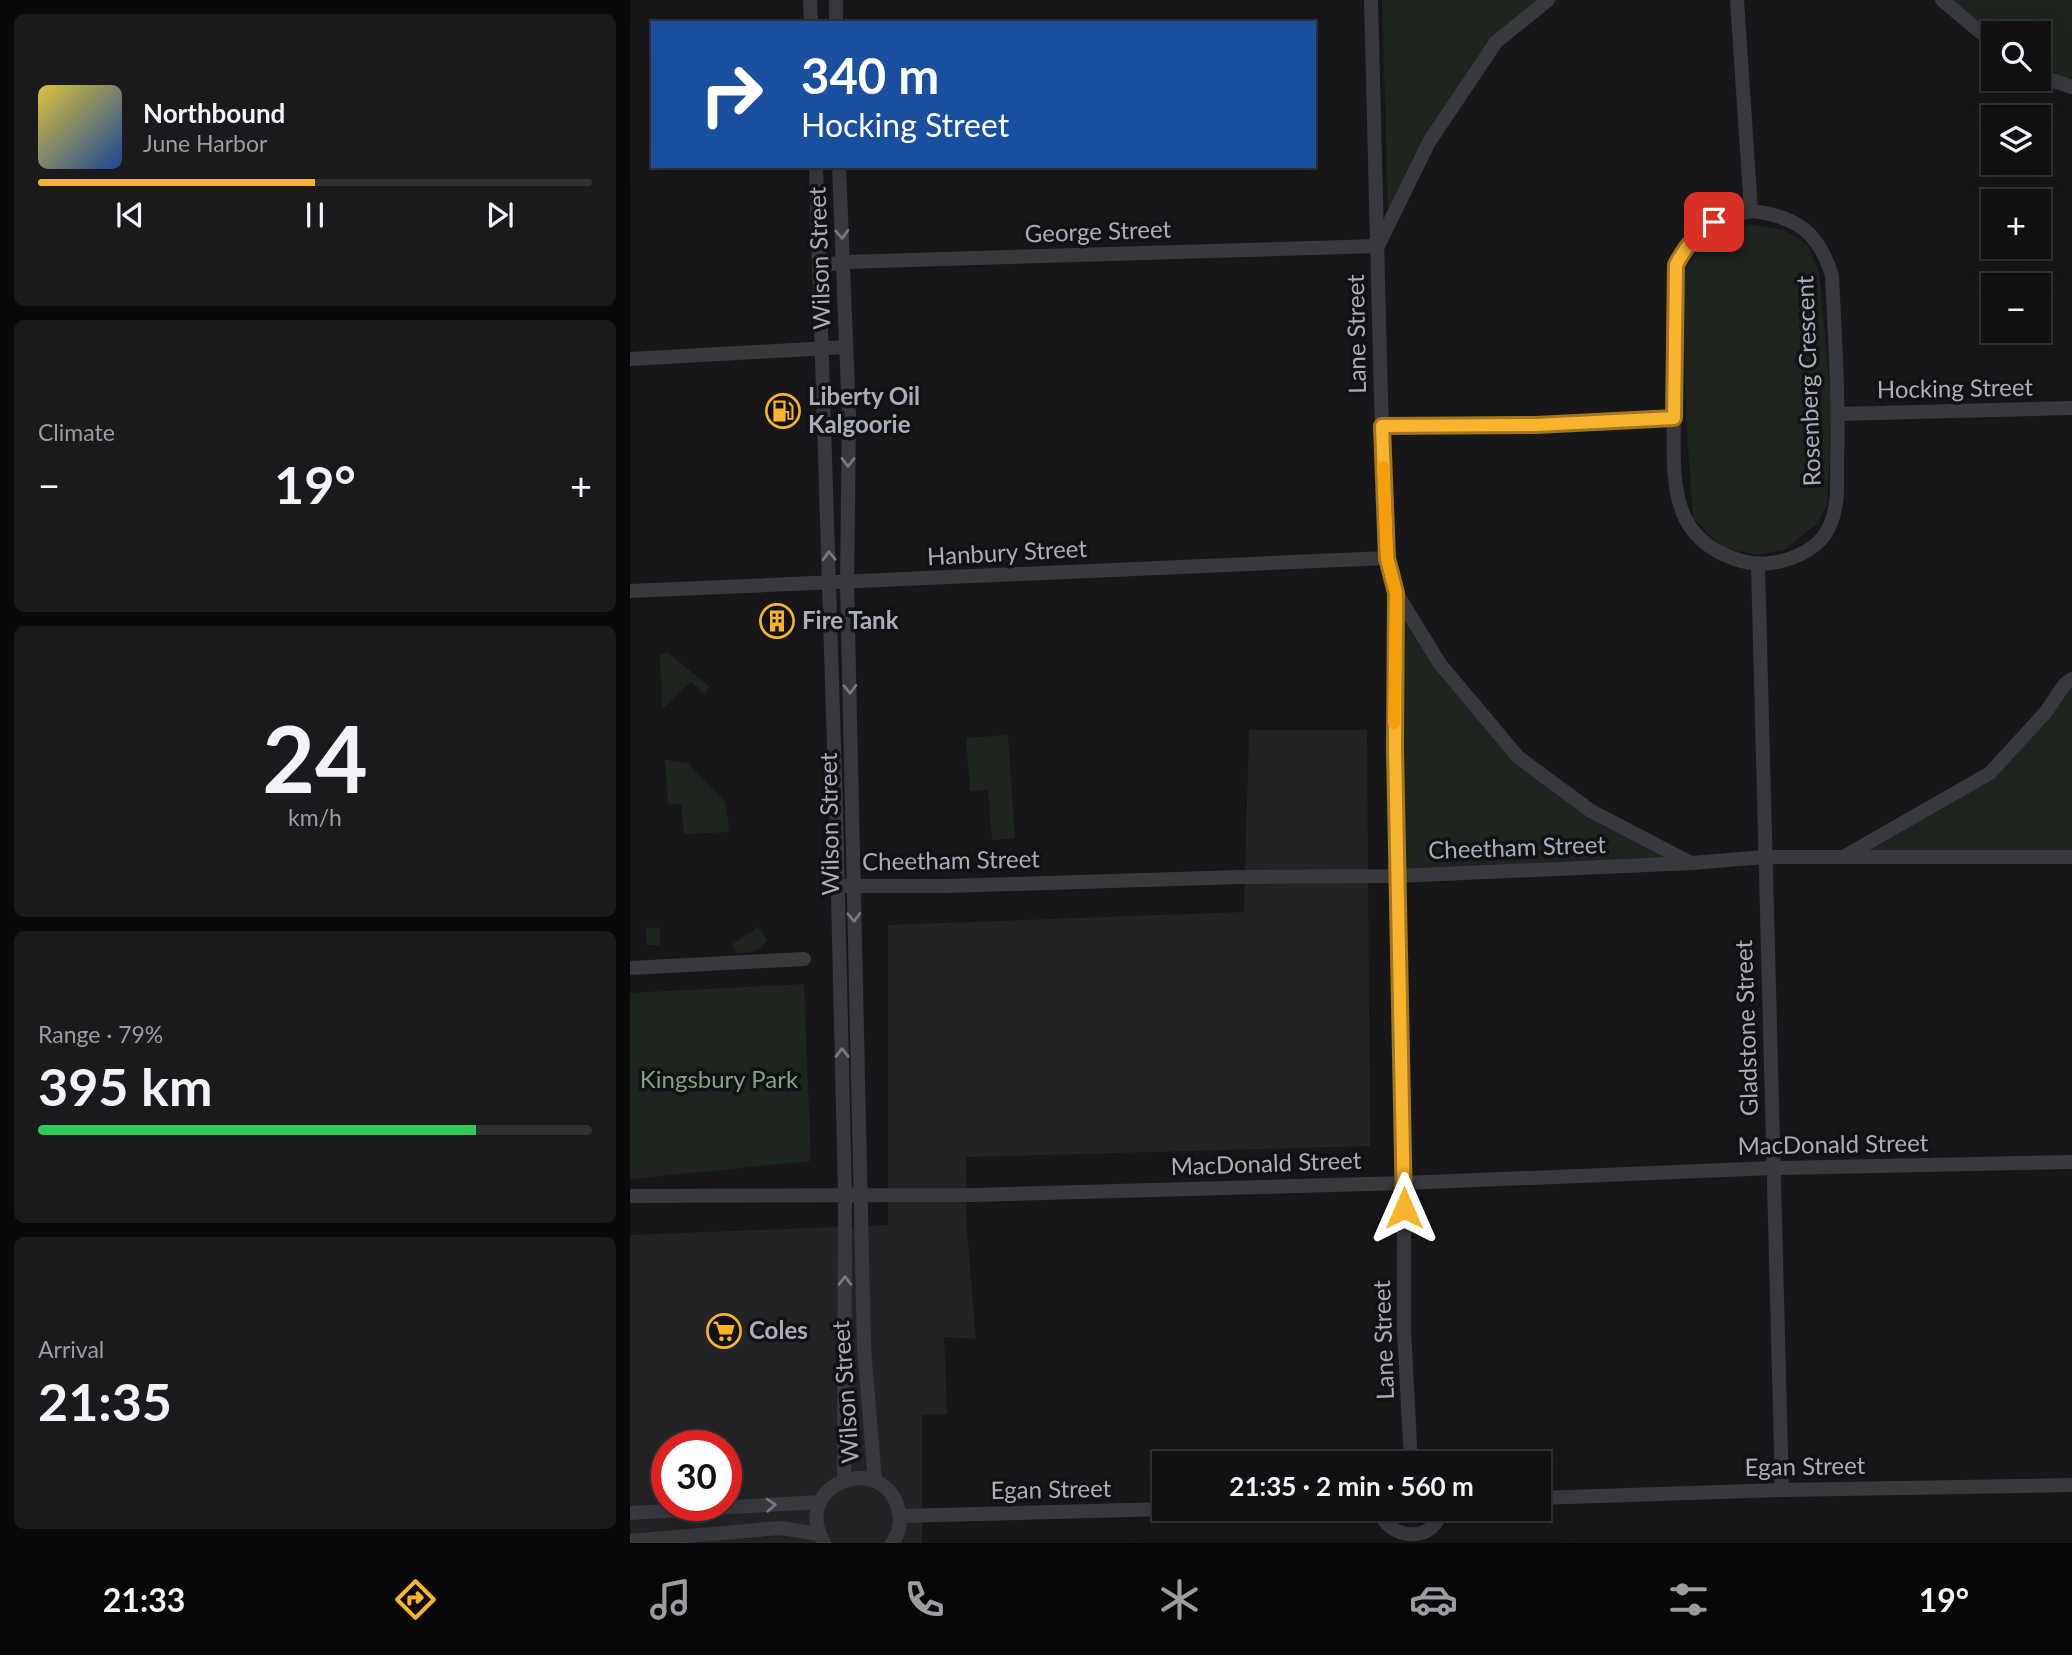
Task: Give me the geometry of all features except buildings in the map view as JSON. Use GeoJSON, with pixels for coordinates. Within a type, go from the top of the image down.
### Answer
{"type":"FeatureCollection","features":[{"type":"Feature","properties":{"kind":"street"},"geometry":{"type":"LineString","coordinates":[[810,0],[811,21]]}},
{"type":"Feature","properties":{"kind":"street"},"geometry":{"type":"LineString","coordinates":[[836,0],[836,21]]}},
{"type":"Feature","properties":{"kind":"street","name":"Lane Street"},"geometry":{"type":"LineString","coordinates":[[1371,0],[1387,558],[1396,593],[1394,722],[1404,1183],[1404,1330],[1410,1451]]}},
{"type":"Feature","properties":{"kind":"street"},"geometry":{"type":"LineString","coordinates":[[1378,246],[1429,142],[1496,42],[1548,0]]}},
{"type":"Feature","properties":{"kind":"street"},"geometry":{"type":"LineString","coordinates":[[1737,0],[1751,211]]}},
{"type":"Feature","properties":{"kind":"street"},"geometry":{"type":"LineString","coordinates":[[1942,0],[1981,33]]}},
{"type":"Feature","properties":{"kind":"street"},"geometry":{"type":"LineString","coordinates":[[2051,80],[2072,87]]}},
{"type":"Feature","properties":{"kind":"street","name":"Wilson Street"},"geometry":{"type":"LineString","coordinates":[[816,168],[830,584],[845,1194],[844,1480]]}},
{"type":"Feature","properties":{"kind":"street","name":"Wilson Street"},"geometry":{"type":"LineString","coordinates":[[839,168],[849,417],[847,583],[864,1348],[875,1481]]}},
{"type":"Feature","properties":{"kind":"street","name":"Rosenberg Crescent"},"geometry":{"type":"LineString","coordinates":[[1751,211],[1776,214],[1806,230],[1819,244],[1832,276],[1838,414],[1835,508],[1822,539],[1803,553],[1785,562],[1759,565],[1715,551],[1699,538],[1686,522],[1678,499],[1674,418],[1676,265],[1682,252],[1702,230],[1723,219],[1751,211]]}},
{"type":"Feature","properties":{"kind":"street","name":"George Street"},"geometry":{"type":"LineString","coordinates":[[820,266],[844,262],[1378,246]]}},
{"type":"Feature","properties":{"kind":"street"},"geometry":{"type":"LineString","coordinates":[[630,359],[846,347]]}},
{"type":"Feature","properties":{"kind":"street","name":"Hocking Street"},"geometry":{"type":"LineString","coordinates":[[1838,414],[2072,408]]}},
{"type":"Feature","properties":{"kind":"street"},"geometry":{"type":"LineString","coordinates":[[1382,426],[1536,425],[1674,418]]}},
{"type":"Feature","properties":{"kind":"street","name":"Hanbury Street"},"geometry":{"type":"LineString","coordinates":[[630,592],[1387,558]]}},
{"type":"Feature","properties":{"kind":"street","name":"Gladstone Street"},"geometry":{"type":"LineString","coordinates":[[1759,565],[1782,1490]]}},
{"type":"Feature","properties":{"kind":"street"},"geometry":{"type":"LineString","coordinates":[[1396,593],[1440,664],[1518,757],[1591,811],[1692,863]]}},
{"type":"Feature","properties":{"kind":"street"},"geometry":{"type":"LineString","coordinates":[[1843,856],[1990,773],[2072,679]]}},
{"type":"Feature","properties":{"kind":"street","name":"Cheetham Street"},"geometry":{"type":"LineString","coordinates":[[837,886],[1397,876],[1692,863],[1765,857],[2072,857]]}},
{"type":"Feature","properties":{"kind":"street"},"geometry":{"type":"LineString","coordinates":[[630,968],[804,959]]}},
{"type":"Feature","properties":{"kind":"street","name":"MacDonald Street"},"geometry":{"type":"LineString","coordinates":[[630,1196],[974,1195],[1404,1183],[1774,1168],[2072,1162]]}},
{"type":"Feature","properties":{"kind":"street"},"geometry":{"type":"LineString","coordinates":[[630,1541],[780,1528],[822,1539],[817,1512],[820,1502],[826,1492],[844,1480],[854,1478],[875,1481],[892,1495],[900,1516],[899,1528],[892,1543]]}},
{"type":"Feature","properties":{"kind":"street","name":"Egan Street"},"geometry":{"type":"LineString","coordinates":[[1551,1498],[2072,1485]]}},
{"type":"Feature","properties":{"kind":"street"},"geometry":{"type":"LineString","coordinates":[[630,1513],[820,1502]]}},
{"type":"Feature","properties":{"kind":"street","name":"Egan Street"},"geometry":{"type":"LineString","coordinates":[[900,1516],[1152,1509]]}},
{"type":"Feature","properties":{"kind":"street"},"geometry":{"type":"LineString","coordinates":[[1382,1521],[1393,1534],[1419,1541],[1438,1521]]}},
{"type":"Feature","properties":{"kind":"shaded area"},"geometry":{"type":"Polygon","coordinates":[[[1249,730],[1367,730],[1370,1146],[966,1157],[967,1231],[976,1339],[944,1337],[947,1414],[922,1415],[922,1543],[630,1543],[630,1235],[888,1225],[888,925],[1244,912],[1249,730]]]}},
{"type":"Feature","properties":{"kind":"green space"},"geometry":{"type":"Polygon","coordinates":[[[1382,0],[1542,0],[1492,40],[1388,214],[1382,0]]]}},
{"type":"Feature","properties":{"kind":"green space"},"geometry":{"type":"Polygon","coordinates":[[[1951,0],[2072,0],[2072,81],[2051,75],[2051,21],[1981,21],[1981,26],[1951,0]]]}},
{"type":"Feature","properties":{"kind":"green space"},"geometry":{"type":"Polygon","coordinates":[[[1748,224],[1784,230],[1807,244],[1819,272],[1832,414],[1827,505],[1817,524],[1784,550],[1758,555],[1722,548],[1693,518],[1686,418],[1683,272],[1698,251],[1720,233],[1748,224]]]}},
{"type":"Feature","properties":{"kind":"green space"},"geometry":{"type":"Polygon","coordinates":[[[1396,593],[1440,664],[1518,757],[1591,811],[1692,863],[1397,876],[1396,593]]]}},
{"type":"Feature","properties":{"kind":"green space"},"geometry":{"type":"Polygon","coordinates":[[[667,652],[710,687],[704,693],[691,682],[662,709],[660,655],[667,652]]]}},
{"type":"Feature","properties":{"kind":"green space"},"geometry":{"type":"Polygon","coordinates":[[[2072,679],[2072,857],[1843,856],[1990,773],[2072,679]]]}},
{"type":"Feature","properties":{"kind":"green space"},"geometry":{"type":"Polygon","coordinates":[[[1008,735],[1015,838],[992,840],[988,790],[970,791],[966,738],[1008,735]]]}},
{"type":"Feature","properties":{"kind":"green space"},"geometry":{"type":"Polygon","coordinates":[[[665,760],[688,763],[726,803],[729,832],[684,834],[681,804],[668,804],[665,760]]]}},
{"type":"Feature","properties":{"kind":"green space"},"geometry":{"type":"Polygon","coordinates":[[[660,927],[660,945],[647,945],[646,928],[660,927]]]}},
{"type":"Feature","properties":{"kind":"green space"},"geometry":{"type":"Polygon","coordinates":[[[758,927],[767,940],[761,948],[737,953],[731,945],[758,927]]]}},
{"type":"Feature","properties":{"kind":"green space","name":"Kingsbury Park"},"geometry":{"type":"Polygon","coordinates":[[[804,984],[811,1161],[630,1179],[630,993],[804,984]]]}},
{"type":"Feature","properties":{"kind":"slow traffic"},"geometry":{"type":"LineString","coordinates":[[1383,467],[1387,558],[1396,593],[1394,723]]}},
{"type":"Feature","properties":{"kind":"place","name":"Liberty Oil Kalgoorie"},"geometry":{"type":"Point","coordinates":[783,411]}},
{"type":"Feature","properties":{"kind":"place","name":"Fire Tank"},"geometry":{"type":"Point","coordinates":[777,621]}},
{"type":"Feature","properties":{"kind":"place","name":"Coles"},"geometry":{"type":"Point","coordinates":[724,1331]}},
{"type":"Feature","properties":{"kind":"route"},"geometry":{"type":"LineString","coordinates":[[1404,1208],[1394,722],[1396,593],[1387,558],[1382,426],[1536,425],[1674,418],[1676,265],[1693,239],[1714,222]]}}]}
